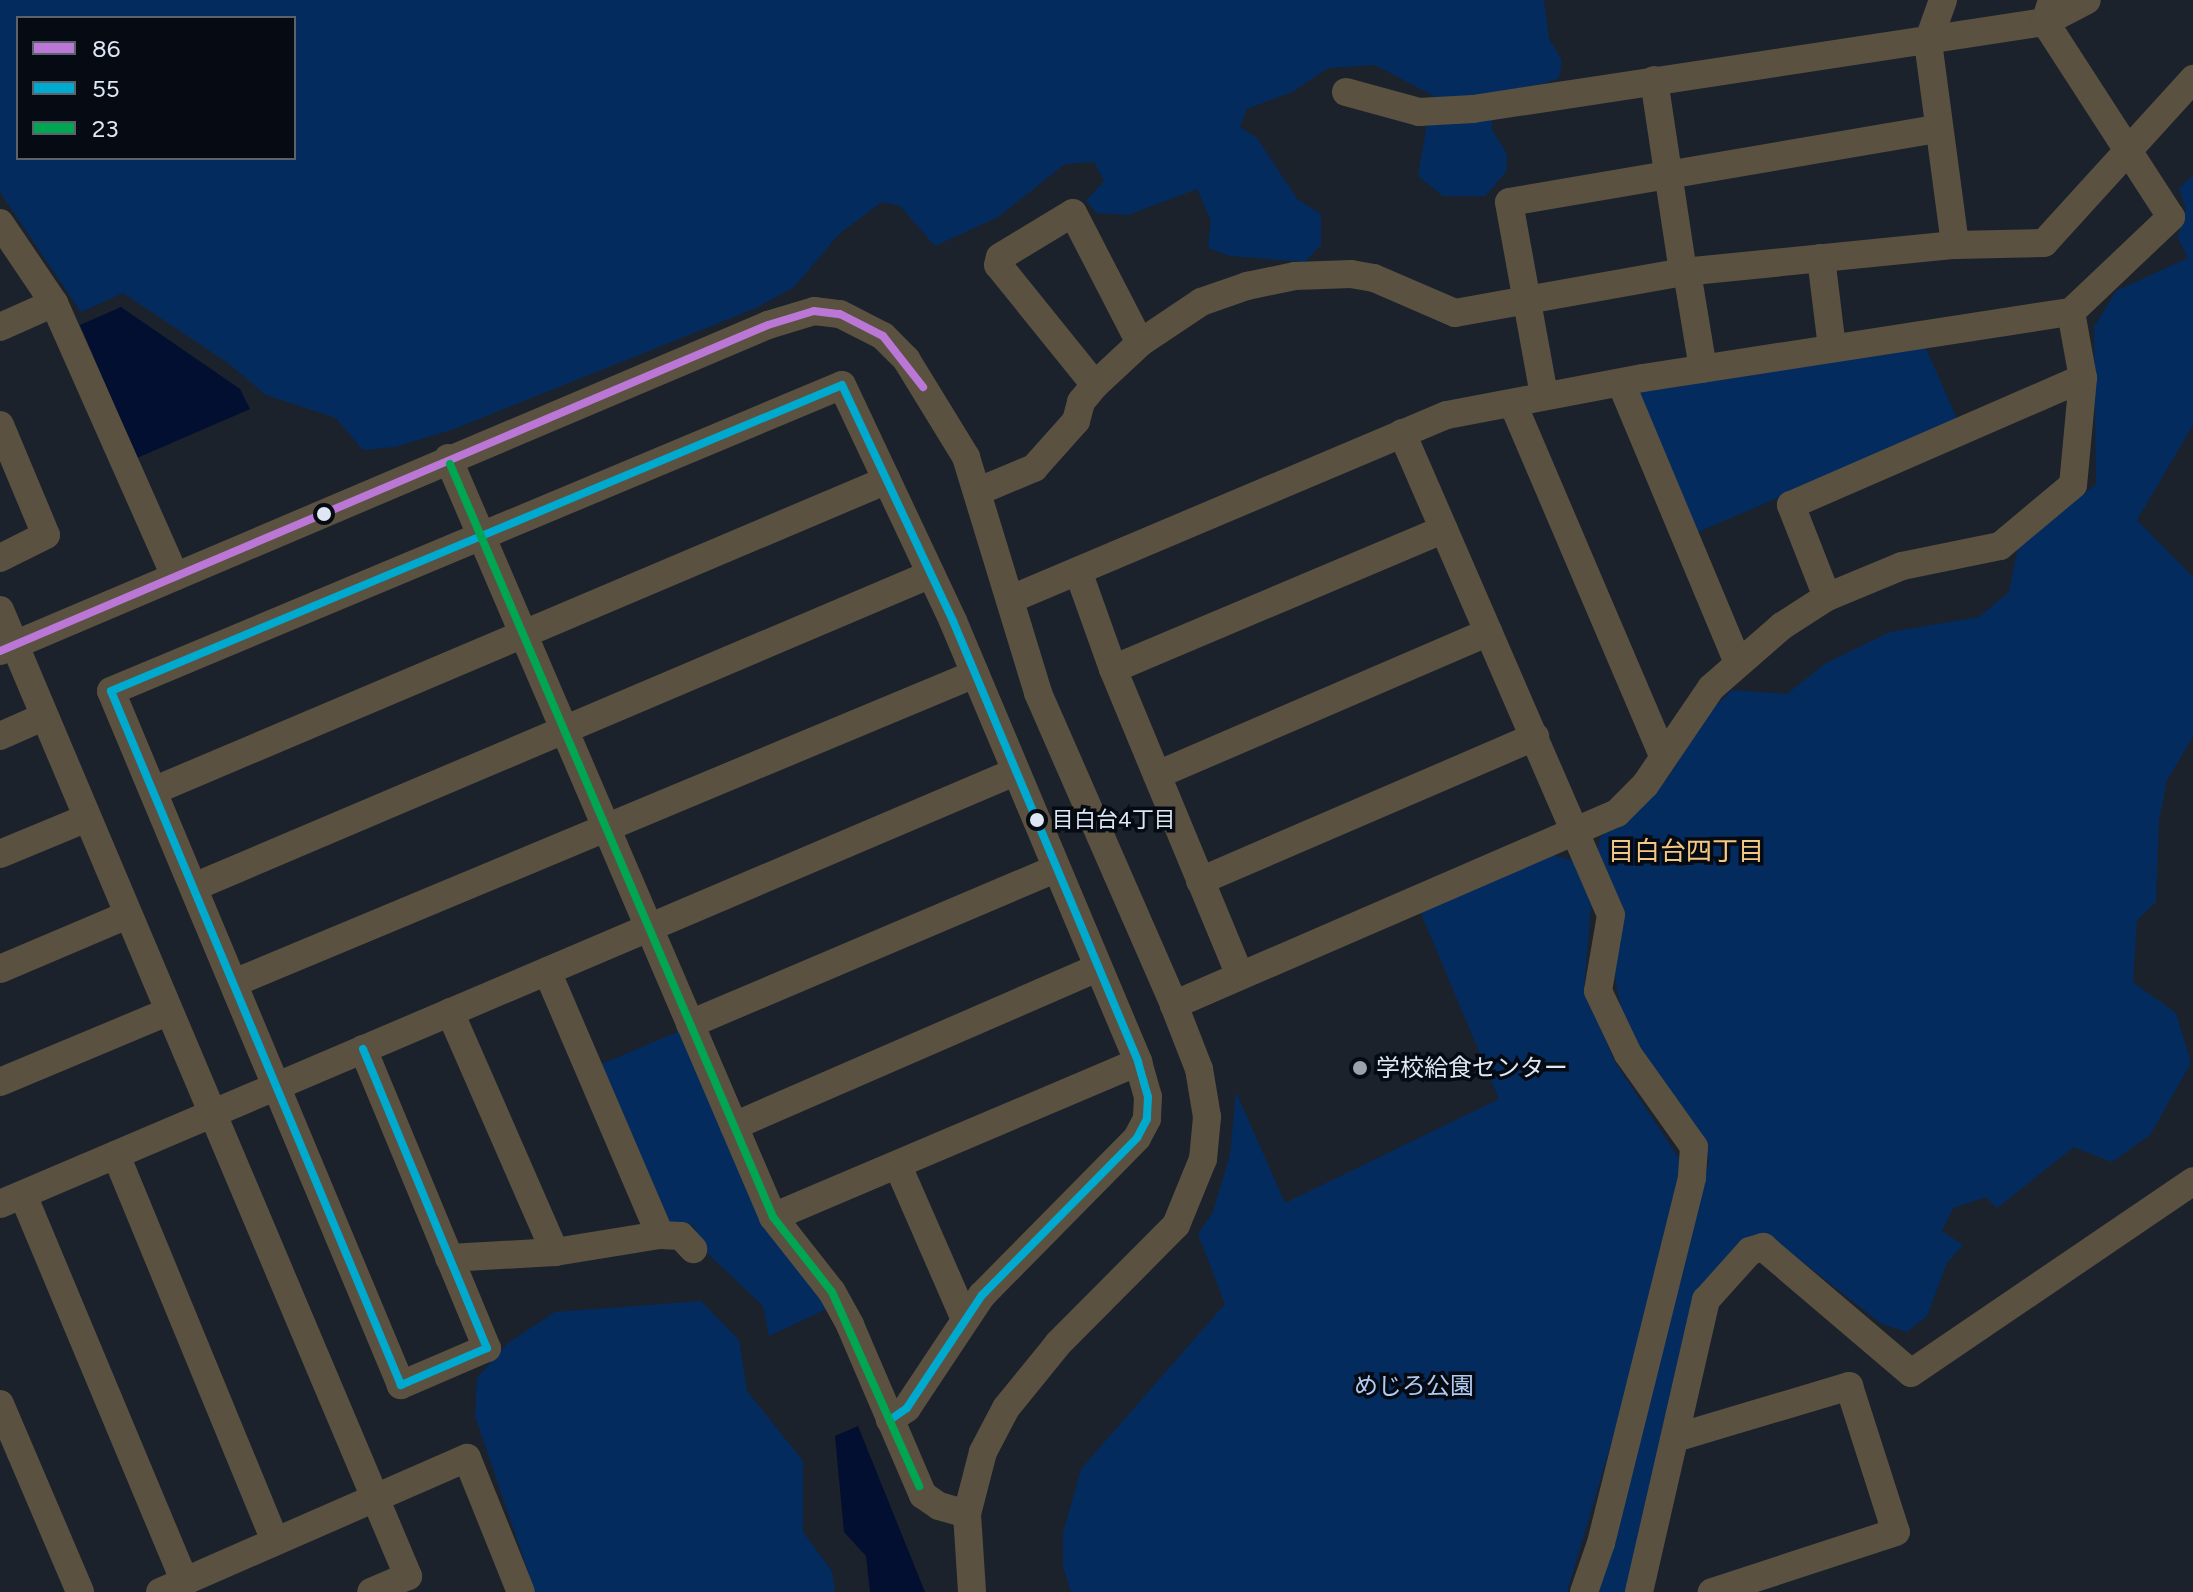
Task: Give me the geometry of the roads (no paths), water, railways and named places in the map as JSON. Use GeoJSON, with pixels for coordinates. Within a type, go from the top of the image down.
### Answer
{"type":"FeatureCollection","features":[{"type":"Feature","properties":{"kind":"street"},"geometry":{"type":"LineString","coordinates":[[1943,0],[1928,42],[1937,129],[1955,245]]}},
{"type":"Feature","properties":{"kind":"street"},"geometry":{"type":"LineString","coordinates":[[1346,92],[1419,112],[1473,109],[1928,42],[2087,0]]}},
{"type":"Feature","properties":{"kind":"street"},"geometry":{"type":"LineString","coordinates":[[1011,599],[1447,415],[1513,404],[1544,395],[2071,312],[2171,217],[2128,151],[2049,11]]}},
{"type":"Feature","properties":{"kind":"street"},"geometry":{"type":"LineString","coordinates":[[979,491],[1034,468],[1076,421],[1081,402],[1095,385],[1140,343],[1201,302],[1295,276],[1374,278],[1455,313],[1685,272],[1955,245],[2044,243],[2193,79]]}},
{"type":"Feature","properties":{"kind":"street"},"geometry":{"type":"LineString","coordinates":[[1654,80],[1703,369]]}},
{"type":"Feature","properties":{"kind":"street"},"geometry":{"type":"LineString","coordinates":[[1544,395],[1529,298],[1509,202],[1671,177],[1937,129]]}},
{"type":"Feature","properties":{"kind":"street"},"geometry":{"type":"LineString","coordinates":[[1095,385],[998,265],[1000,257],[1073,213],[1140,343]]}},
{"type":"Feature","properties":{"kind":"street"},"geometry":{"type":"LineString","coordinates":[[0,223],[54,303],[175,576]]}},
{"type":"Feature","properties":{"kind":"street"},"geometry":{"type":"LineString","coordinates":[[1821,258],[1832,348]]}},
{"type":"Feature","properties":{"kind":"street"},"geometry":{"type":"LineString","coordinates":[[0,327],[54,303]]}},
{"type":"Feature","properties":{"kind":"street"},"geometry":{"type":"LineString","coordinates":[[7,648],[448,458],[768,325],[814,311],[860,322],[906,359],[966,457],[979,491],[1038,693],[1174,1005],[1199,1069],[1207,1117],[1203,1159],[1176,1225],[1088,1312],[1006,1408],[983,1452],[967,1514],[972,1592]]}},
{"type":"Feature","properties":{"kind":"street"},"geometry":{"type":"LineString","coordinates":[[1174,1005],[1577,833],[1632,799],[1711,688],[1738,663],[1827,597],[1926,558],[2000,546],[2073,485],[2083,378],[2071,312]]}},
{"type":"Feature","properties":{"kind":"street"},"geometry":{"type":"LineString","coordinates":[[1827,597],[1791,505],[2083,378]]}},
{"type":"Feature","properties":{"kind":"street"},"geometry":{"type":"LineString","coordinates":[[1621,383],[1738,663]]}},
{"type":"Feature","properties":{"kind":"street"},"geometry":{"type":"LineString","coordinates":[[363,1049],[487,1348],[401,1385],[111,691],[842,385],[975,674],[1138,1062],[1148,1097],[1147,1119],[1137,1138],[965,1319],[907,1408],[890,1420]]}},
{"type":"Feature","properties":{"kind":"street"},"geometry":{"type":"LineString","coordinates":[[1513,404],[1663,756]]}},
{"type":"Feature","properties":{"kind":"street"},"geometry":{"type":"LineString","coordinates":[[0,425],[46,535],[0,558]]}},
{"type":"Feature","properties":{"kind":"street"},"geometry":{"type":"LineString","coordinates":[[1402,433],[1611,915],[1598,991],[1628,1054],[1694,1147],[1692,1178],[1601,1543],[1584,1592]]}},
{"type":"Feature","properties":{"kind":"street"},"geometry":{"type":"LineString","coordinates":[[448,458],[646,927],[773,1217],[832,1292],[923,1495],[939,1506],[967,1514]]}},
{"type":"Feature","properties":{"kind":"street"},"geometry":{"type":"LineString","coordinates":[[153,791],[887,480]]}},
{"type":"Feature","properties":{"kind":"street"},"geometry":{"type":"LineString","coordinates":[[1113,669],[1444,529]]}},
{"type":"Feature","properties":{"kind":"street"},"geometry":{"type":"LineString","coordinates":[[1078,571],[1113,669],[1240,975]]}},
{"type":"Feature","properties":{"kind":"street"},"geometry":{"type":"LineString","coordinates":[[194,887],[929,575]]}},
{"type":"Feature","properties":{"kind":"street"},"geometry":{"type":"LineString","coordinates":[[0,610],[7,648],[43,717],[87,818],[412,1584],[371,1592]]}},
{"type":"Feature","properties":{"kind":"street"},"geometry":{"type":"LineString","coordinates":[[1157,775],[1489,632]]}},
{"type":"Feature","properties":{"kind":"street"},"geometry":{"type":"LineString","coordinates":[[234,983],[975,674]]}},
{"type":"Feature","properties":{"kind":"street"},"geometry":{"type":"LineString","coordinates":[[0,736],[43,717]]}},
{"type":"Feature","properties":{"kind":"street"},"geometry":{"type":"LineString","coordinates":[[1200,881],[1535,737]]}},
{"type":"Feature","properties":{"kind":"street"},"geometry":{"type":"LineString","coordinates":[[521,1592],[467,1458],[173,1587],[12,1199],[1015,772]]}},
{"type":"Feature","properties":{"kind":"street"},"geometry":{"type":"LineString","coordinates":[[0,854],[87,818]]}},
{"type":"Feature","properties":{"kind":"street"},"geometry":{"type":"LineString","coordinates":[[690,1024],[1055,869]]}},
{"type":"Feature","properties":{"kind":"street"},"geometry":{"type":"LineString","coordinates":[[0,969],[127,915]]}},
{"type":"Feature","properties":{"kind":"street"},"geometry":{"type":"LineString","coordinates":[[734,1126],[1098,968]]}},
{"type":"Feature","properties":{"kind":"street"},"geometry":{"type":"LineString","coordinates":[[547,971],[660,1235]]}},
{"type":"Feature","properties":{"kind":"street"},"geometry":{"type":"LineString","coordinates":[[0,1082],[167,1012]]}},
{"type":"Feature","properties":{"kind":"street"},"geometry":{"type":"LineString","coordinates":[[450,1012],[555,1252]]}},
{"type":"Feature","properties":{"kind":"street"},"geometry":{"type":"LineString","coordinates":[[773,1217],[1138,1062]]}},
{"type":"Feature","properties":{"kind":"street"},"geometry":{"type":"LineString","coordinates":[[116,1155],[275,1540]]}},
{"type":"Feature","properties":{"kind":"street"},"geometry":{"type":"LineString","coordinates":[[898,1166],[965,1319]]}},
{"type":"Feature","properties":{"kind":"street"},"geometry":{"type":"LineString","coordinates":[[1639,1592],[1706,1300],[1750,1251],[1763,1247],[1911,1373],[2193,1181]]}},
{"type":"Feature","properties":{"kind":"street"},"geometry":{"type":"LineString","coordinates":[[449,1258],[555,1252],[660,1235],[681,1236],[693,1249]]}},
{"type":"Feature","properties":{"kind":"street"},"geometry":{"type":"LineString","coordinates":[[1675,1438],[1849,1386],[1896,1532],[1712,1592]]}},
{"type":"Feature","properties":{"kind":"street"},"geometry":{"type":"LineString","coordinates":[[0,1404],[80,1592]]}},
{"type":"Feature","properties":{"kind":"place","name":"目白台4丁目"},"geometry":{"type":"Point","coordinates":[1037,820]}},
{"type":"Feature","properties":{"kind":"place","name":"学校給食センター"},"geometry":{"type":"Point","coordinates":[1360,1068]}},
{"type":"Feature","properties":{"kind":"district","name":"目白台四丁目"},"geometry":{"type":"Point","coordinates":[1686,852]}},
{"type":"Feature","properties":{"kind":"park label","name":"めじろ公園"},"geometry":{"type":"Point","coordinates":[1414,1386]}}]}
